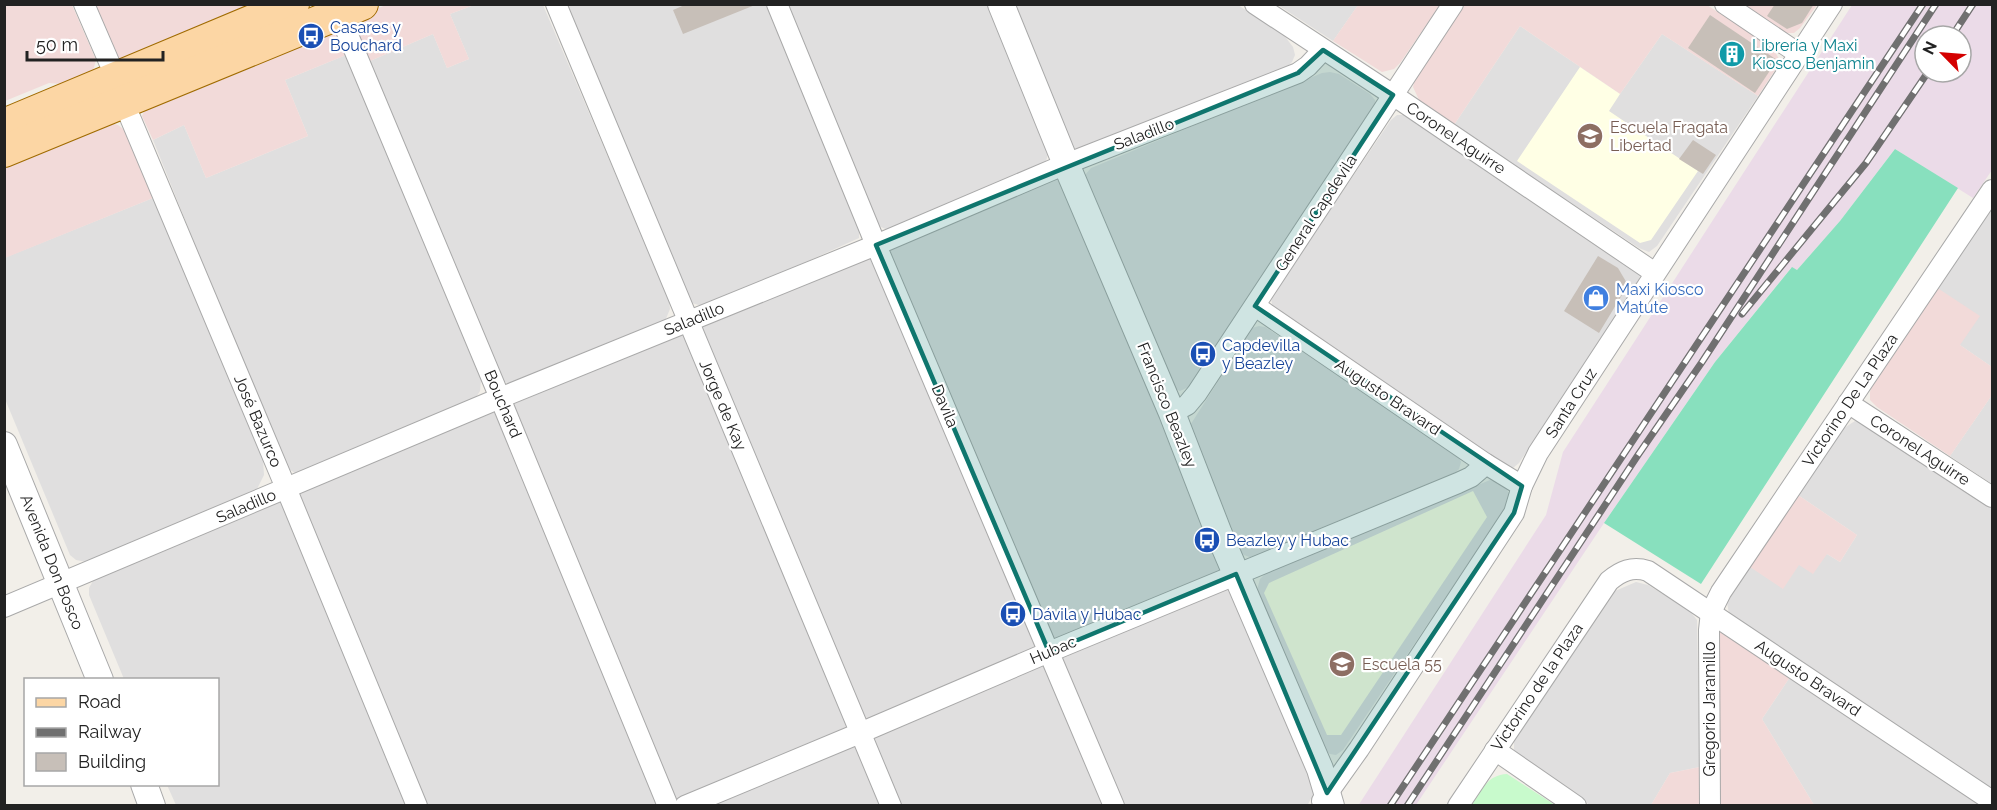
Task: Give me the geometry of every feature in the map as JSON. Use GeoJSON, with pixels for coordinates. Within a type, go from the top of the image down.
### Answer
{"type":"FeatureCollection","features":[{"type":"Feature","properties":{"kind":"main road"},"geometry":{"type":"LineString","coordinates":[[4,151],[293,4]]}},
{"type":"Feature","properties":{"kind":"main road"},"geometry":{"type":"LineString","coordinates":[[4,125],[120,91],[345,8]]}},
{"type":"Feature","properties":{"kind":"street","name":"José Bazurco"},"geometry":{"type":"LineString","coordinates":[[84,4],[417,806]]}},
{"type":"Feature","properties":{"kind":"street","name":"Jorge de Kay"},"geometry":{"type":"LineString","coordinates":[[556,4],[891,806]]}},
{"type":"Feature","properties":{"kind":"street","name":"Davila"},"geometry":{"type":"LineString","coordinates":[[777,4],[1114,806]]}},
{"type":"Feature","properties":{"kind":"street","name":"Francisco Beazley"},"geometry":{"type":"LineString","coordinates":[[1001,4],[1172,413],[1236,574],[1320,769],[1325,801]]}},
{"type":"Feature","properties":{"kind":"street","name":"Coronel Aguirre"},"geometry":{"type":"LineString","coordinates":[[1255,4],[1655,273]]}},
{"type":"Feature","properties":{"kind":"street","name":"General Capdevila"},"geometry":{"type":"LineString","coordinates":[[1172,413],[1187,405],[1197,393],[1454,4]]}},
{"type":"Feature","properties":{"kind":"street"},"geometry":{"type":"LineString","coordinates":[[1725,4],[1799,54]]}},
{"type":"Feature","properties":{"kind":"street","name":"Santa Cruz"},"geometry":{"type":"LineString","coordinates":[[1325,801],[1514,513],[1522,486],[1538,453],[1832,4]]}},
{"type":"Feature","properties":{"kind":"street","name":"Bouchard"},"geometry":{"type":"LineString","coordinates":[[345,8],[500,398],[668,806]]}},
{"type":"Feature","properties":{"kind":"street","name":"Saladillo"},"geometry":{"type":"LineString","coordinates":[[4,607],[500,398],[1066,164],[1298,73],[1323,50]]}},
{"type":"Feature","properties":{"kind":"street","name":"Victorino De La Plaza"},"geometry":{"type":"LineString","coordinates":[[1711,612],[1721,592],[1992,190]]}},
{"type":"Feature","properties":{"kind":"street","name":"Augusto Bravard"},"geometry":{"type":"LineString","coordinates":[[1255,306],[1486,464],[1522,486]]}},
{"type":"Feature","properties":{"kind":"street","name":"Coronel Aguirre"},"geometry":{"type":"LineString","coordinates":[[1848,402],[1992,497]]}},
{"type":"Feature","properties":{"kind":"street","name":"Avenida Don Bosco"},"geometry":{"type":"LineString","coordinates":[[4,445],[99,678]]}},
{"type":"Feature","properties":{"kind":"street","name":"Hubac"},"geometry":{"type":"LineString","coordinates":[[685,806],[1048,652],[1458,483],[1471,477],[1486,464]]}},
{"type":"Feature","properties":{"kind":"street","name":"Augusto Bravard"},"geometry":{"type":"LineString","coordinates":[[1620,572],[1637,568],[1648,571],[1992,801]]}},
{"type":"Feature","properties":{"kind":"street","name":"Victorino de la Plaza"},"geometry":{"type":"LineString","coordinates":[[1458,806],[1609,581],[1620,572]]}},
{"type":"Feature","properties":{"kind":"street","name":"Gregorio Jaramillo"},"geometry":{"type":"LineString","coordinates":[[1710,806],[1709,630],[1711,612]]}},
{"type":"Feature","properties":{"kind":"street"},"geometry":{"type":"LineString","coordinates":[[1495,750],[1576,806]]}},
{"type":"Feature","properties":{"kind":"street"},"geometry":{"type":"LineString","coordinates":[[145,786],[152,806]]}},
{"type":"Feature","properties":{"kind":"highlighted area"},"geometry":{"type":"Polygon","coordinates":[[[1323,50],[1393,95],[1255,306],[1522,486],[1514,513],[1327,793],[1236,574],[1049,652],[876,245],[1298,73],[1323,50]]]}},
{"type":"Feature","properties":{"kind":"shaded area"},"geometry":{"type":"Polygon","coordinates":[[[5,5],[72,5],[96,60],[93,71],[61,84],[49,83],[5,101],[5,5]]]}},
{"type":"Feature","properties":{"kind":"shaded area"},"geometry":{"type":"Polygon","coordinates":[[[93,5],[259,5],[129,61],[119,59],[114,54],[93,5]]]}},
{"type":"Feature","properties":{"kind":"shaded area"},"geometry":{"type":"Polygon","coordinates":[[[386,5],[474,5],[450,14],[469,59],[447,68],[433,34],[370,61],[356,28],[358,20],[366,13],[386,5]]]}},
{"type":"Feature","properties":{"kind":"shaded area"},"geometry":{"type":"Polygon","coordinates":[[[474,5],[543,5],[669,300],[670,309],[665,321],[510,385],[501,379],[370,61],[433,34],[447,68],[469,59],[450,14],[474,5]]]}},
{"type":"Feature","properties":{"kind":"shaded area"},"geometry":{"type":"Polygon","coordinates":[[[567,5],[766,5],[859,227],[859,238],[711,305],[702,306],[692,303],[567,5]]]}},
{"type":"Feature","properties":{"kind":"shaded area"},"geometry":{"type":"Polygon","coordinates":[[[788,5],[990,5],[1048,155],[1045,164],[888,230],[881,227],[875,219],[788,5]]]}},
{"type":"Feature","properties":{"kind":"shaded area"},"geometry":{"type":"Polygon","coordinates":[[[1010,5],[1238,5],[1283,34],[1293,47],[1295,55],[1287,67],[1081,151],[1069,146],[1010,5]]]}},
{"type":"Feature","properties":{"kind":"shaded area"},"geometry":{"type":"Polygon","coordinates":[[[1278,5],[1358,5],[1333,41],[1278,5]]]}},
{"type":"Feature","properties":{"kind":"shaded area"},"geometry":{"type":"Polygon","coordinates":[[[1358,5],[1440,5],[1400,63],[1394,69],[1382,72],[1333,41],[1358,5]]]}},
{"type":"Feature","properties":{"kind":"shaded area"},"geometry":{"type":"Polygon","coordinates":[[[1465,5],[1707,5],[1773,48],[1779,59],[1777,67],[1758,96],[1662,34],[1620,94],[1520,26],[1454,125],[1420,102],[1413,87],[1415,79],[1465,5]]]}},
{"type":"Feature","properties":{"kind":"shaded area"},"geometry":{"type":"Polygon","coordinates":[[[1743,5],[1817,5],[1800,28],[1794,33],[1786,33],[1743,5]]]}},
{"type":"Feature","properties":{"kind":"shaded area"},"geometry":{"type":"Polygon","coordinates":[[[1852,5],[1992,5],[1992,170],[1973,198],[1895,149],[1840,221],[1797,270],[1791,268],[1715,362],[1604,523],[1416,805],[1358,806],[1546,515],[1563,452],[1852,5]]]}},
{"type":"Feature","properties":{"kind":"shaded area"},"geometry":{"type":"Polygon","coordinates":[[[1520,26],[1620,94],[1662,34],[1758,96],[1657,246],[1649,252],[1639,248],[1454,125],[1520,26]]]}},
{"type":"Feature","properties":{"kind":"shaded area"},"geometry":{"type":"Polygon","coordinates":[[[333,31],[339,36],[346,55],[285,80],[308,136],[206,178],[184,125],[153,140],[142,116],[145,109],[333,31]]]}},
{"type":"Feature","properties":{"kind":"shaded area"},"geometry":{"type":"Polygon","coordinates":[[[346,55],[481,380],[480,391],[471,405],[305,474],[295,473],[284,466],[153,140],[184,125],[206,178],[308,136],[285,80],[346,55]]]}},
{"type":"Feature","properties":{"kind":"shaded area","name":"Escuela Fragata Libertad"},"geometry":{"type":"Polygon","coordinates":[[[1580,67],[1620,94],[1609,111],[1698,171],[1651,240],[1640,243],[1517,161],[1580,67]]]}},
{"type":"Feature","properties":{"kind":"shaded area"},"geometry":{"type":"Polygon","coordinates":[[[1322,73],[1339,74],[1370,94],[1375,100],[1376,109],[1193,385],[1180,391],[1168,385],[1084,183],[1085,175],[1091,168],[1322,73]]]}},
{"type":"Feature","properties":{"kind":"shaded area"},"geometry":{"type":"Polygon","coordinates":[[[1397,115],[1407,115],[1640,275],[1639,284],[1519,463],[1513,468],[1504,467],[1277,312],[1272,305],[1271,297],[1391,120],[1397,115]]]}},
{"type":"Feature","properties":{"kind":"shaded area"},"geometry":{"type":"Polygon","coordinates":[[[106,122],[118,125],[127,132],[153,198],[5,258],[5,164],[106,122]]]}},
{"type":"Feature","properties":{"kind":"shaded area"},"geometry":{"type":"Polygon","coordinates":[[[1059,178],[1315,781],[1314,793],[1307,806],[176,805],[167,786],[219,786],[219,678],[124,678],[89,595],[89,588],[94,579],[1059,178]]]}},
{"type":"Feature","properties":{"kind":"shaded area"},"geometry":{"type":"Polygon","coordinates":[[[153,198],[263,460],[264,475],[255,493],[87,562],[76,560],[70,555],[5,399],[4,258],[153,198]]]}},
{"type":"Feature","properties":{"kind":"shaded area"},"geometry":{"type":"Polygon","coordinates":[[[1991,209],[1992,367],[1960,345],[1936,287],[1991,209]]]}},
{"type":"Feature","properties":{"kind":"shaded area"},"geometry":{"type":"Polygon","coordinates":[[[1936,287],[1980,316],[1960,345],[1992,367],[1992,395],[1950,456],[1870,400],[1873,382],[1936,287]]]}},
{"type":"Feature","properties":{"kind":"shaded area"},"geometry":{"type":"Polygon","coordinates":[[[1265,327],[1456,451],[1461,462],[1459,469],[1454,474],[1252,558],[1244,555],[1238,550],[1189,427],[1252,328],[1265,327]]]}},
{"type":"Feature","properties":{"kind":"shaded area"},"geometry":{"type":"Polygon","coordinates":[[[1992,395],[1992,484],[1950,456],[1992,395]]]}},
{"type":"Feature","properties":{"kind":"shaded area"},"geometry":{"type":"Polygon","coordinates":[[[1855,421],[1862,422],[1992,506],[1992,792],[1729,614],[1727,602],[1750,567],[1799,565],[1827,554],[1840,562],[1857,535],[1798,495],[1841,430],[1855,421]]]}},
{"type":"Feature","properties":{"kind":"shaded area","name":"Escuela 55"},"geometry":{"type":"Polygon","coordinates":[[[1490,480],[1506,487],[1509,503],[1343,750],[1336,755],[1330,754],[1323,749],[1256,594],[1260,579],[1266,573],[1490,480]]]}},
{"type":"Feature","properties":{"kind":"shaded area","name":"Escuela 55"},"geometry":{"type":"Polygon","coordinates":[[[1473,491],[1487,517],[1341,735],[1327,735],[1264,593],[1269,583],[1473,491]]]}},
{"type":"Feature","properties":{"kind":"shaded area"},"geometry":{"type":"Polygon","coordinates":[[[1798,495],[1857,535],[1840,562],[1827,554],[1813,574],[1799,565],[1783,589],[1750,567],[1798,495]]]}},
{"type":"Feature","properties":{"kind":"shaded area"},"geometry":{"type":"Polygon","coordinates":[[[1636,582],[1648,585],[1689,610],[1697,620],[1700,767],[1670,773],[1651,805],[1590,805],[1518,759],[1514,755],[1514,742],[1615,591],[1636,582]]]}},
{"type":"Feature","properties":{"kind":"shaded area"},"geometry":{"type":"Polygon","coordinates":[[[1723,632],[1790,677],[1762,719],[1814,805],[1720,805],[1719,633],[1723,632]]]}},
{"type":"Feature","properties":{"kind":"shaded area"},"geometry":{"type":"Polygon","coordinates":[[[1790,677],[1979,805],[1814,805],[1762,719],[1790,677]]]}},
{"type":"Feature","properties":{"kind":"shaded area"},"geometry":{"type":"Polygon","coordinates":[[[1700,767],[1700,805],[1651,805],[1670,773],[1700,767]]]}},
{"type":"Feature","properties":{"kind":"green space"},"geometry":{"type":"Polygon","coordinates":[[[1895,149],[1958,188],[1701,584],[1604,523],[1715,362],[1792,267],[1797,270],[1840,221],[1895,149]]]}},
{"type":"Feature","properties":{"kind":"green space"},"geometry":{"type":"Polygon","coordinates":[[[1507,774],[1555,805],[1472,805],[1490,780],[1507,774]]]}},
{"type":"Feature","properties":{"kind":"building"},"geometry":{"type":"Polygon","coordinates":[[[687,4],[755,5],[683,34],[673,10],[687,4]]]}},
{"type":"Feature","properties":{"kind":"building"},"geometry":{"type":"Polygon","coordinates":[[[1775,4],[1814,4],[1802,23],[1787,29],[1767,16],[1775,4]]]}},
{"type":"Feature","properties":{"kind":"building","name":"Librería y Maxi Kiosco Benjamin"},"geometry":{"type":"Polygon","coordinates":[[[1710,15],[1777,60],[1755,93],[1688,48],[1710,15]]]}},
{"type":"Feature","properties":{"kind":"building"},"geometry":{"type":"Polygon","coordinates":[[[1693,140],[1716,155],[1703,174],[1679,159],[1693,140]]]}},
{"type":"Feature","properties":{"kind":"building","name":"Maxi Kiosco Matute"},"geometry":{"type":"Polygon","coordinates":[[[1598,256],[1618,268],[1628,285],[1599,333],[1564,311],[1598,256]]]}},
{"type":"Feature","properties":{"kind":"railway"},"geometry":{"type":"LineString","coordinates":[[1390,806],[1923,4]]}},
{"type":"Feature","properties":{"kind":"railway"},"geometry":{"type":"LineString","coordinates":[[1407,806],[1936,4]]}},
{"type":"Feature","properties":{"kind":"railway"},"geometry":{"type":"LineString","coordinates":[[1960,24],[1973,4]]}},
{"type":"Feature","properties":{"kind":"railway"},"geometry":{"type":"LineString","coordinates":[[1742,314],[1866,163],[1920,84]]}},
{"type":"Feature","properties":{"kind":"place","name":"Casares y Bouchard"},"geometry":{"type":"Point","coordinates":[311,36]}},
{"type":"Feature","properties":{"kind":"place","name":"Librería y Maxi Kiosco Benjamin"},"geometry":{"type":"Point","coordinates":[1732,54]}},
{"type":"Feature","properties":{"kind":"place","name":"Escuela Fragata Libertad"},"geometry":{"type":"Point","coordinates":[1590,136]}},
{"type":"Feature","properties":{"kind":"place","name":"Maxi Kiosco Matute"},"geometry":{"type":"Point","coordinates":[1596,298]}},
{"type":"Feature","properties":{"kind":"place","name":"Capdevilla y Beazley"},"geometry":{"type":"Point","coordinates":[1203,354]}},
{"type":"Feature","properties":{"kind":"place","name":"Beazley y Hubac"},"geometry":{"type":"Point","coordinates":[1207,540]}},
{"type":"Feature","properties":{"kind":"place","name":"Dávila y Hubac"},"geometry":{"type":"Point","coordinates":[1013,614]}},
{"type":"Feature","properties":{"kind":"place","name":"Escuela 55"},"geometry":{"type":"Point","coordinates":[1342,664]}}]}
